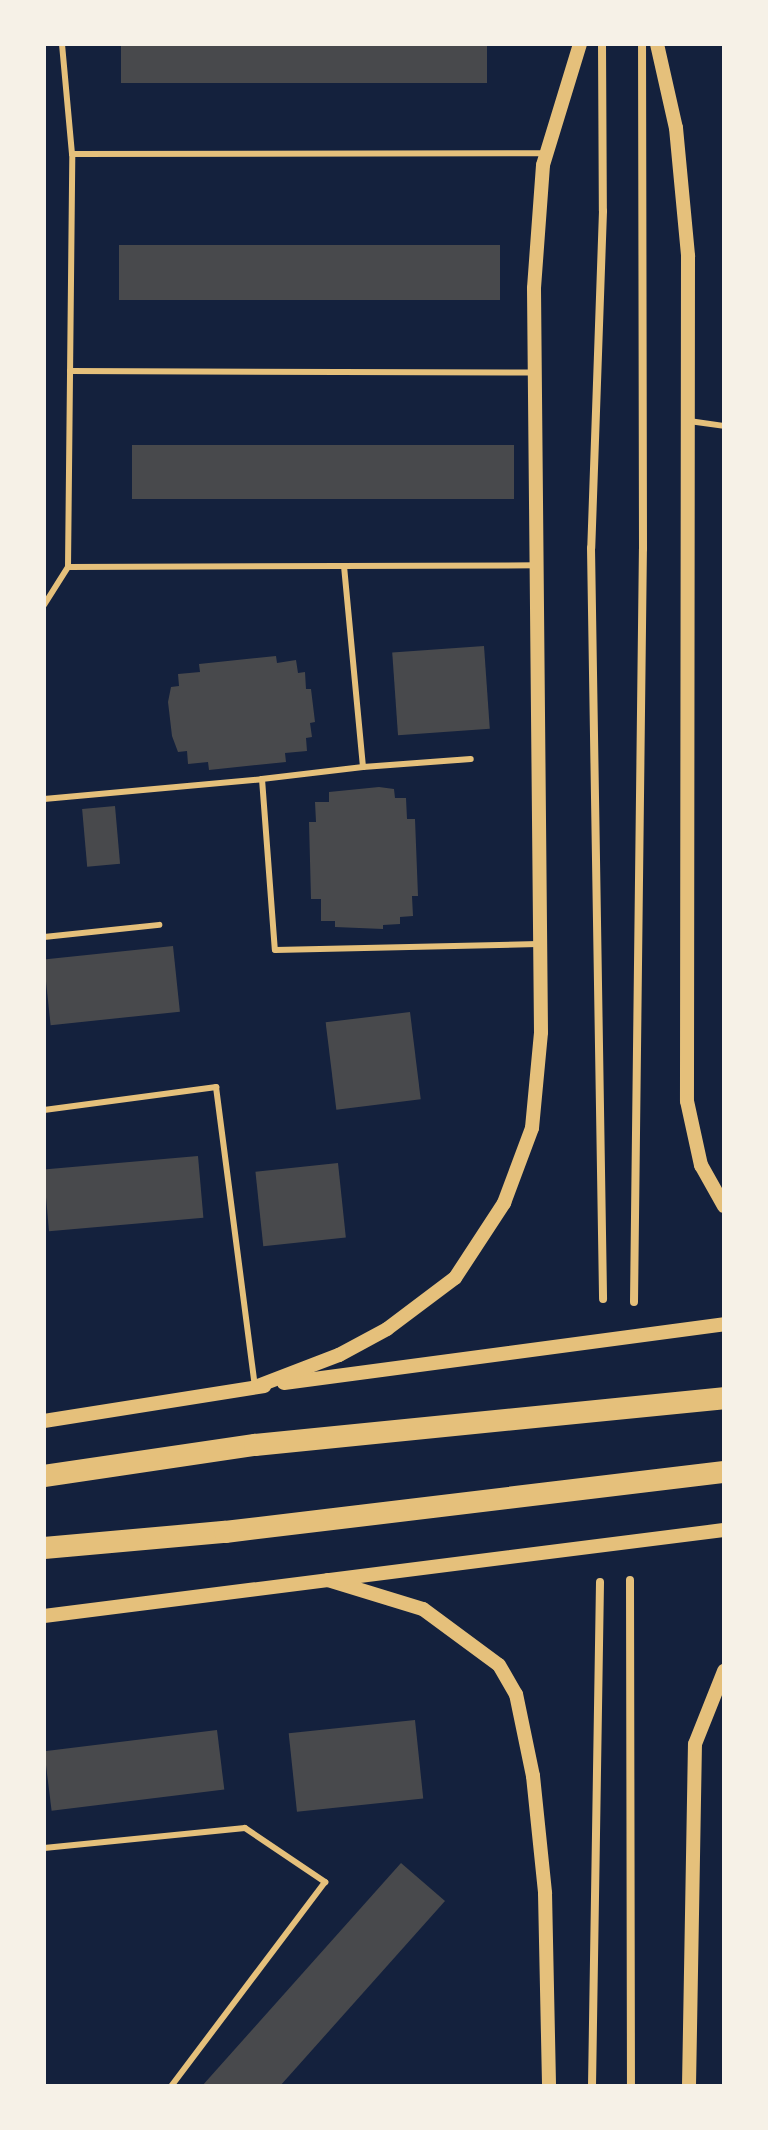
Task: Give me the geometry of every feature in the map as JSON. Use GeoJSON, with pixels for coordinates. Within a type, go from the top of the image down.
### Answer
{"type":"FeatureCollection","features":[{"type":"Feature","properties":{"kind":"highway"},"geometry":{"type":"LineString","coordinates":[[44,1476],[255,1445],[724,1398]]}},
{"type":"Feature","properties":{"kind":"highway"},"geometry":{"type":"LineString","coordinates":[[44,1548],[225,1532],[724,1472]]}},
{"type":"Feature","properties":{"kind":"street"},"geometry":{"type":"LineString","coordinates":[[255,1387],[339,1355],[387,1329],[455,1278],[504,1203],[532,1128],[541,1032],[534,288],[546,153],[580,44]]}},
{"type":"Feature","properties":{"kind":"street"},"geometry":{"type":"LineString","coordinates":[[602,44],[603,211],[591,548],[603,1299]]}},
{"type":"Feature","properties":{"kind":"street"},"geometry":{"type":"LineString","coordinates":[[634,1302],[640,800],[642,44]]}},
{"type":"Feature","properties":{"kind":"street"},"geometry":{"type":"LineString","coordinates":[[657,44],[684,188],[689,421],[687,1101],[701,1165],[724,1206]]}},
{"type":"Feature","properties":{"kind":"street"},"geometry":{"type":"LineString","coordinates":[[44,1421],[255,1387],[724,1324]]}},
{"type":"Feature","properties":{"kind":"street"},"geometry":{"type":"LineString","coordinates":[[44,1616],[320,1577],[724,1530]]}},
{"type":"Feature","properties":{"kind":"street"},"geometry":{"type":"LineString","coordinates":[[320,1577],[423,1609],[499,1665],[516,1694],[533,1776],[545,1893],[549,2086]]}},
{"type":"Feature","properties":{"kind":"street"},"geometry":{"type":"LineString","coordinates":[[630,1580],[631,2086]]}},
{"type":"Feature","properties":{"kind":"street"},"geometry":{"type":"LineString","coordinates":[[592,2086],[600,1582]]}},
{"type":"Feature","properties":{"kind":"street"},"geometry":{"type":"LineString","coordinates":[[689,2086],[695,1744],[724,1671]]}},
{"type":"Feature","properties":{"kind":"lane"},"geometry":{"type":"LineString","coordinates":[[44,605],[68,567],[72,154],[62,44]]}},
{"type":"Feature","properties":{"kind":"lane"},"geometry":{"type":"LineString","coordinates":[[72,154],[546,153]]}},
{"type":"Feature","properties":{"kind":"lane"},"geometry":{"type":"LineString","coordinates":[[70,371],[534,373]]}},
{"type":"Feature","properties":{"kind":"lane"},"geometry":{"type":"LineString","coordinates":[[689,421],[724,426]]}},
{"type":"Feature","properties":{"kind":"lane"},"geometry":{"type":"LineString","coordinates":[[68,567],[536,565]]}},
{"type":"Feature","properties":{"kind":"lane"},"geometry":{"type":"LineString","coordinates":[[344,566],[363,767]]}},
{"type":"Feature","properties":{"kind":"lane"},"geometry":{"type":"LineString","coordinates":[[44,799],[471,759]]}},
{"type":"Feature","properties":{"kind":"lane"},"geometry":{"type":"LineString","coordinates":[[262,779],[275,950],[539,944]]}},
{"type":"Feature","properties":{"kind":"lane"},"geometry":{"type":"LineString","coordinates":[[44,937],[159,925]]}},
{"type":"Feature","properties":{"kind":"lane"},"geometry":{"type":"LineString","coordinates":[[44,1110],[216,1087],[255,1387]]}},
{"type":"Feature","properties":{"kind":"lane"},"geometry":{"type":"LineString","coordinates":[[44,1848],[245,1828],[325,1882],[171,2086]]}},
{"type":"Feature","properties":{"kind":"building"},"geometry":{"type":"Polygon","coordinates":[[[121,44],[487,44],[487,83],[121,83],[121,44]]]}},
{"type":"Feature","properties":{"kind":"building"},"geometry":{"type":"Polygon","coordinates":[[[119,245],[500,245],[500,300],[119,300],[119,245]]]}},
{"type":"Feature","properties":{"kind":"building"},"geometry":{"type":"Polygon","coordinates":[[[132,445],[514,445],[514,499],[132,499],[132,445]]]}},
{"type":"Feature","properties":{"kind":"building"},"geometry":{"type":"Polygon","coordinates":[[[484,646],[490,729],[398,735],[392,652],[484,646]]]}},
{"type":"Feature","properties":{"kind":"building"},"geometry":{"type":"Polygon","coordinates":[[[276,656],[277,663],[296,660],[298,673],[305,672],[306,689],[311,689],[315,722],[310,723],[312,737],[306,738],[307,751],[285,753],[286,762],[209,770],[208,762],[188,764],[187,751],[178,752],[172,736],[168,702],[171,687],[179,686],[178,674],[200,672],[199,664],[276,656]]]}},
{"type":"Feature","properties":{"kind":"building"},"geometry":{"type":"Polygon","coordinates":[[[379,787],[394,789],[395,798],[406,798],[407,819],[415,819],[418,896],[412,896],[413,916],[400,917],[400,924],[383,925],[383,929],[335,927],[335,921],[321,921],[321,899],[311,899],[309,822],[316,822],[315,802],[329,802],[329,792],[379,787]]]}},
{"type":"Feature","properties":{"kind":"building"},"geometry":{"type":"Polygon","coordinates":[[[115,806],[120,864],[87,867],[82,809],[115,806]]]}},
{"type":"Feature","properties":{"kind":"building"},"geometry":{"type":"Polygon","coordinates":[[[173,946],[180,1012],[51,1025],[44,960],[173,946]]]}},
{"type":"Feature","properties":{"kind":"building"},"geometry":{"type":"Polygon","coordinates":[[[410,1012],[421,1099],[336,1110],[326,1022],[410,1012]]]}},
{"type":"Feature","properties":{"kind":"building"},"geometry":{"type":"Polygon","coordinates":[[[198,1156],[203,1218],[49,1231],[44,1169],[198,1156]]]}},
{"type":"Feature","properties":{"kind":"building"},"geometry":{"type":"Polygon","coordinates":[[[338,1163],[346,1238],[263,1246],[255,1172],[338,1163]]]}},
{"type":"Feature","properties":{"kind":"building"},"geometry":{"type":"Polygon","coordinates":[[[415,1720],[423,1799],[297,1812],[289,1733],[415,1720]]]}},
{"type":"Feature","properties":{"kind":"building"},"geometry":{"type":"Polygon","coordinates":[[[217,1730],[224,1790],[52,1811],[44,1751],[217,1730]]]}},
{"type":"Feature","properties":{"kind":"building"},"geometry":{"type":"Polygon","coordinates":[[[401,1863],[445,1901],[280,2086],[202,2086],[401,1863]]]}}]}
